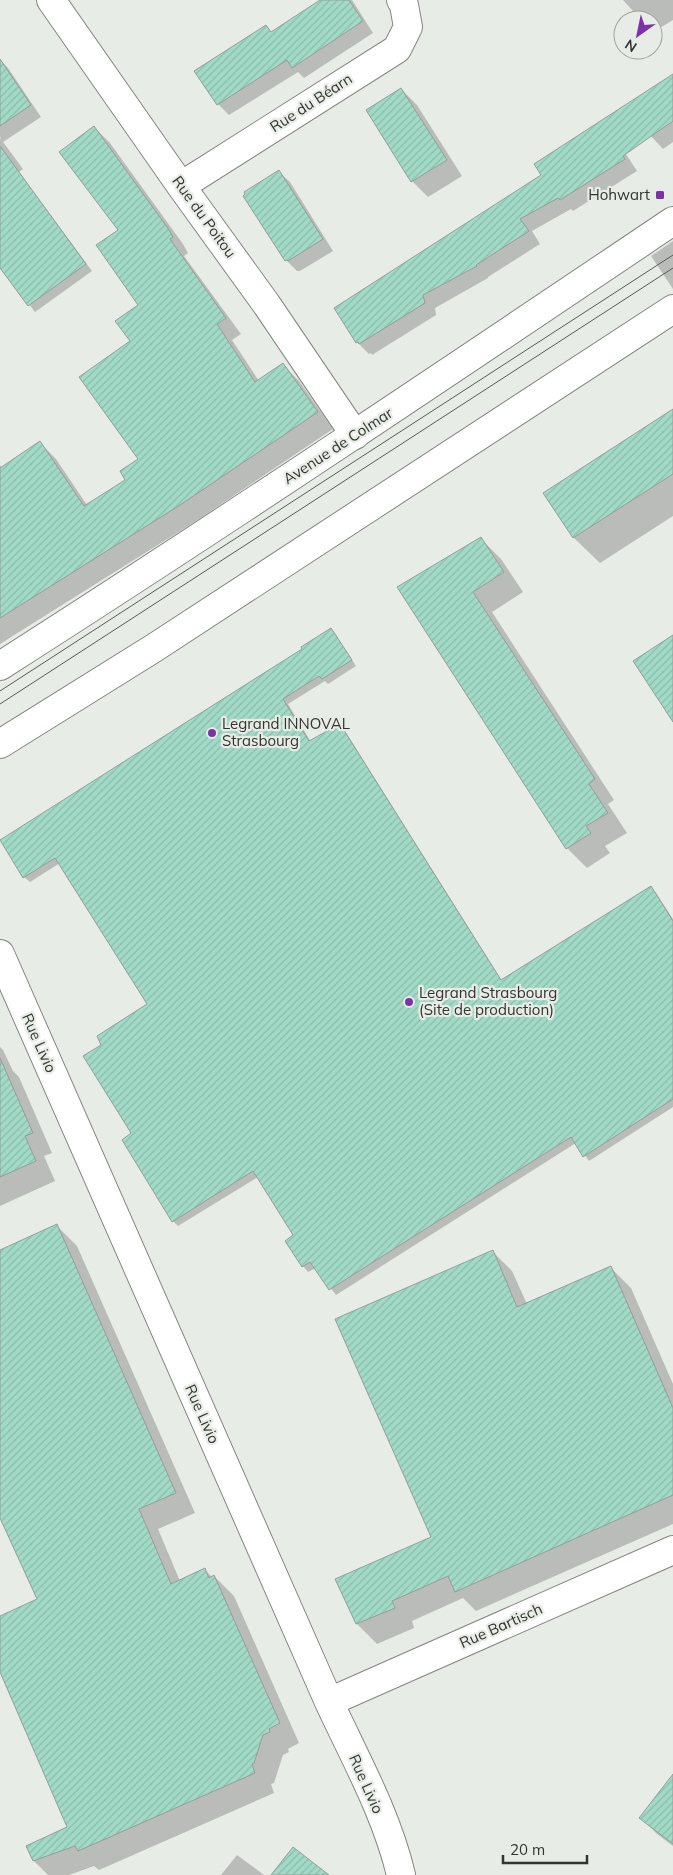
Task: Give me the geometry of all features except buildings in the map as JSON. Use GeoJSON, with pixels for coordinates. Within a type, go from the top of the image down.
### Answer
{"type":"FeatureCollection","features":[{"type":"Feature","properties":{"kind":"street","name":"Rue du Poitou"},"geometry":{"type":"LineString","coordinates":[[51,0],[181,186],[278,320],[355,435]]}},
{"type":"Feature","properties":{"kind":"street","name":"Rue du Béarn"},"geometry":{"type":"LineString","coordinates":[[181,186],[397,49],[408,27],[404,4],[401,0]]}},
{"type":"Feature","properties":{"kind":"street","name":"Avenue de Colmar"},"geometry":{"type":"LineString","coordinates":[[0,666],[355,435],[673,222]]}},
{"type":"Feature","properties":{"kind":"street"},"geometry":{"type":"LineString","coordinates":[[0,744],[186,627],[673,309]]}},
{"type":"Feature","properties":{"kind":"street","name":"Rue Livio"},"geometry":{"type":"LineString","coordinates":[[0,954],[368,1787],[395,1852],[401,1875]]}},
{"type":"Feature","properties":{"kind":"street","name":"Rue Bartisch"},"geometry":{"type":"LineString","coordinates":[[329,1702],[673,1550]]}},
{"type":"Feature","properties":{"kind":"tram line"},"geometry":{"type":"LineString","coordinates":[[0,691],[673,255]]}},
{"type":"Feature","properties":{"kind":"tram line"},"geometry":{"type":"LineString","coordinates":[[0,704],[673,268]]}},
{"type":"Feature","properties":{"kind":"place","name":"Hohwart"},"geometry":{"type":"Point","coordinates":[660,195]}},
{"type":"Feature","properties":{"kind":"place","name":"Legrand INNOVAL Strasbourg"},"geometry":{"type":"Point","coordinates":[212,733]}},
{"type":"Feature","properties":{"kind":"place","name":"Legrand Strasbourg (Site de production)"},"geometry":{"type":"Point","coordinates":[409,1002]}}]}
